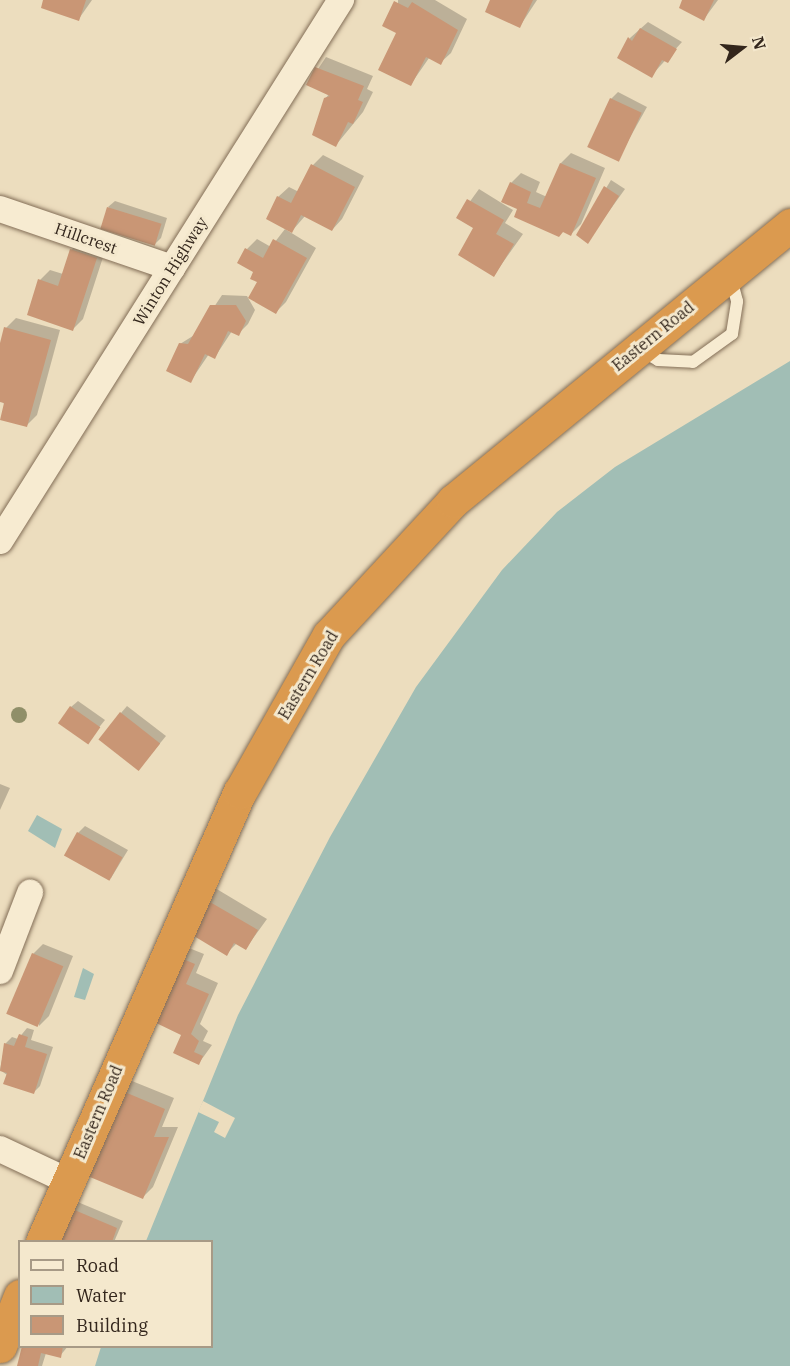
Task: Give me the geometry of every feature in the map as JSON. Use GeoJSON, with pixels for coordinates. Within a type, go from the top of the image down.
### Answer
{"type":"FeatureCollection","features":[{"type":"Feature","properties":{"kind":"highway","name":"Eastern Road"},"geometry":{"type":"LineString","coordinates":[[43,1240],[240,792],[329,635],[453,501],[790,225]]}},
{"type":"Feature","properties":{"kind":"highway"},"geometry":{"type":"LineString","coordinates":[[0,1346],[18,1301]]}},
{"type":"Feature","properties":{"kind":"street","name":"Winton Highway"},"geometry":{"type":"LineString","coordinates":[[0,541],[341,0]]}},
{"type":"Feature","properties":{"kind":"street","name":"Hillcrest"},"geometry":{"type":"LineString","coordinates":[[0,209],[172,268]]}},
{"type":"Feature","properties":{"kind":"street"},"geometry":{"type":"LineString","coordinates":[[0,971],[30,893]]}},
{"type":"Feature","properties":{"kind":"street"},"geometry":{"type":"LineString","coordinates":[[0,1149],[68,1181]]}},
{"type":"Feature","properties":{"kind":"lane"},"geometry":{"type":"LineString","coordinates":[[638,348],[658,360],[693,362],[732,334],[737,301],[730,274]]}},
{"type":"Feature","properties":{"kind":"water"},"geometry":{"type":"Polygon","coordinates":[[[790,361],[790,1366],[95,1366],[101,1348],[213,1348],[213,1240],[146,1240],[238,1015],[330,837],[416,687],[502,570],[557,512],[615,467],[790,361]]]}},
{"type":"Feature","properties":{"kind":"water"},"geometry":{"type":"Polygon","coordinates":[[[37,815],[62,829],[55,848],[28,831],[37,815]]]}},
{"type":"Feature","properties":{"kind":"water"},"geometry":{"type":"Polygon","coordinates":[[[83,968],[94,974],[85,1000],[74,997],[83,968]]]}},
{"type":"Feature","properties":{"kind":"pier"},"geometry":{"type":"Polygon","coordinates":[[[203,1101],[235,1118],[225,1138],[214,1132],[219,1122],[198,1112],[203,1101]]]}},
{"type":"Feature","properties":{"kind":"building"},"geometry":{"type":"Polygon","coordinates":[[[43,0],[86,0],[79,21],[41,8],[43,0]]]}},
{"type":"Feature","properties":{"kind":"building"},"geometry":{"type":"Polygon","coordinates":[[[490,0],[533,0],[520,28],[485,12],[490,0]]]}},
{"type":"Feature","properties":{"kind":"building"},"geometry":{"type":"Polygon","coordinates":[[[682,0],[714,0],[704,21],[679,8],[682,0]]]}},
{"type":"Feature","properties":{"kind":"building"},"geometry":{"type":"Polygon","coordinates":[[[394,1],[408,8],[412,2],[458,30],[441,65],[426,57],[411,86],[378,70],[396,33],[382,26],[394,1]]]}},
{"type":"Feature","properties":{"kind":"building"},"geometry":{"type":"Polygon","coordinates":[[[640,28],[677,49],[668,63],[662,60],[652,78],[617,58],[628,37],[632,41],[640,28]]]}},
{"type":"Feature","properties":{"kind":"building"},"geometry":{"type":"Polygon","coordinates":[[[315,67],[364,86],[358,100],[363,102],[353,124],[348,122],[336,147],[312,135],[324,98],[330,96],[306,85],[315,67]]]}},
{"type":"Feature","properties":{"kind":"building"},"geometry":{"type":"Polygon","coordinates":[[[610,98],[642,113],[619,162],[587,147],[610,98]]]}},
{"type":"Feature","properties":{"kind":"building"},"geometry":{"type":"Polygon","coordinates":[[[560,163],[596,178],[571,236],[563,232],[559,237],[514,217],[517,209],[501,202],[510,182],[531,192],[527,203],[540,208],[560,163]]]}},
{"type":"Feature","properties":{"kind":"building"},"geometry":{"type":"Polygon","coordinates":[[[311,164],[355,187],[332,231],[301,215],[292,233],[266,219],[277,196],[291,203],[311,164]]]}},
{"type":"Feature","properties":{"kind":"building"},"geometry":{"type":"Polygon","coordinates":[[[604,186],[619,196],[588,244],[576,235],[604,186]]]}},
{"type":"Feature","properties":{"kind":"building"},"geometry":{"type":"Polygon","coordinates":[[[467,199],[504,220],[496,234],[514,244],[494,277],[458,255],[473,228],[456,218],[467,199]]]}},
{"type":"Feature","properties":{"kind":"building"},"geometry":{"type":"Polygon","coordinates":[[[107,207],[162,224],[155,246],[100,229],[107,207]]]}},
{"type":"Feature","properties":{"kind":"building"},"geometry":{"type":"Polygon","coordinates":[[[273,239],[307,258],[276,314],[248,298],[257,282],[250,279],[253,272],[237,263],[245,248],[263,258],[273,239]]]}},
{"type":"Feature","properties":{"kind":"building"},"geometry":{"type":"Polygon","coordinates":[[[70,249],[97,258],[73,331],[27,315],[38,279],[58,286],[70,249]]]}},
{"type":"Feature","properties":{"kind":"building"},"geometry":{"type":"Polygon","coordinates":[[[210,305],[236,305],[246,321],[239,336],[228,331],[215,359],[205,354],[191,383],[166,371],[179,343],[188,344],[210,305]]]}},
{"type":"Feature","properties":{"kind":"building"},"geometry":{"type":"Polygon","coordinates":[[[4,327],[51,340],[27,427],[0,420],[4,403],[0,402],[0,343],[4,327]]]}},
{"type":"Feature","properties":{"kind":"building"},"geometry":{"type":"Polygon","coordinates":[[[70,706],[100,727],[88,744],[58,723],[70,706]]]}},
{"type":"Feature","properties":{"kind":"building"},"geometry":{"type":"Polygon","coordinates":[[[120,712],[160,743],[139,771],[98,740],[120,712]]]}},
{"type":"Feature","properties":{"kind":"building"},"geometry":{"type":"Polygon","coordinates":[[[77,832],[122,857],[109,881],[64,856],[77,832]]]}},
{"type":"Feature","properties":{"kind":"building"},"geometry":{"type":"Polygon","coordinates":[[[203,898],[258,930],[246,950],[234,943],[227,956],[184,930],[203,898]]]}},
{"type":"Feature","properties":{"kind":"building"},"geometry":{"type":"Polygon","coordinates":[[[32,953],[63,966],[38,1027],[6,1014],[32,953]]]}},
{"type":"Feature","properties":{"kind":"building"},"geometry":{"type":"Polygon","coordinates":[[[178,957],[195,964],[186,984],[209,994],[191,1034],[199,1041],[194,1052],[203,1056],[199,1065],[173,1053],[181,1035],[150,1020],[178,957]]]}},
{"type":"Feature","properties":{"kind":"building"},"geometry":{"type":"Polygon","coordinates":[[[19,1034],[28,1037],[25,1047],[47,1054],[34,1094],[3,1084],[7,1073],[0,1071],[4,1043],[14,1046],[19,1034]]]}},
{"type":"Feature","properties":{"kind":"building"},"geometry":{"type":"Polygon","coordinates":[[[120,1090],[165,1109],[154,1137],[169,1137],[143,1199],[85,1175],[120,1090]]]}},
{"type":"Feature","properties":{"kind":"building"},"geometry":{"type":"Polygon","coordinates":[[[65,1206],[117,1228],[113,1240],[50,1240],[65,1206]]]}},
{"type":"Feature","properties":{"kind":"building"},"geometry":{"type":"Polygon","coordinates":[[[22,1348],[63,1348],[61,1358],[41,1353],[38,1366],[17,1366],[22,1348]]]}}]}
